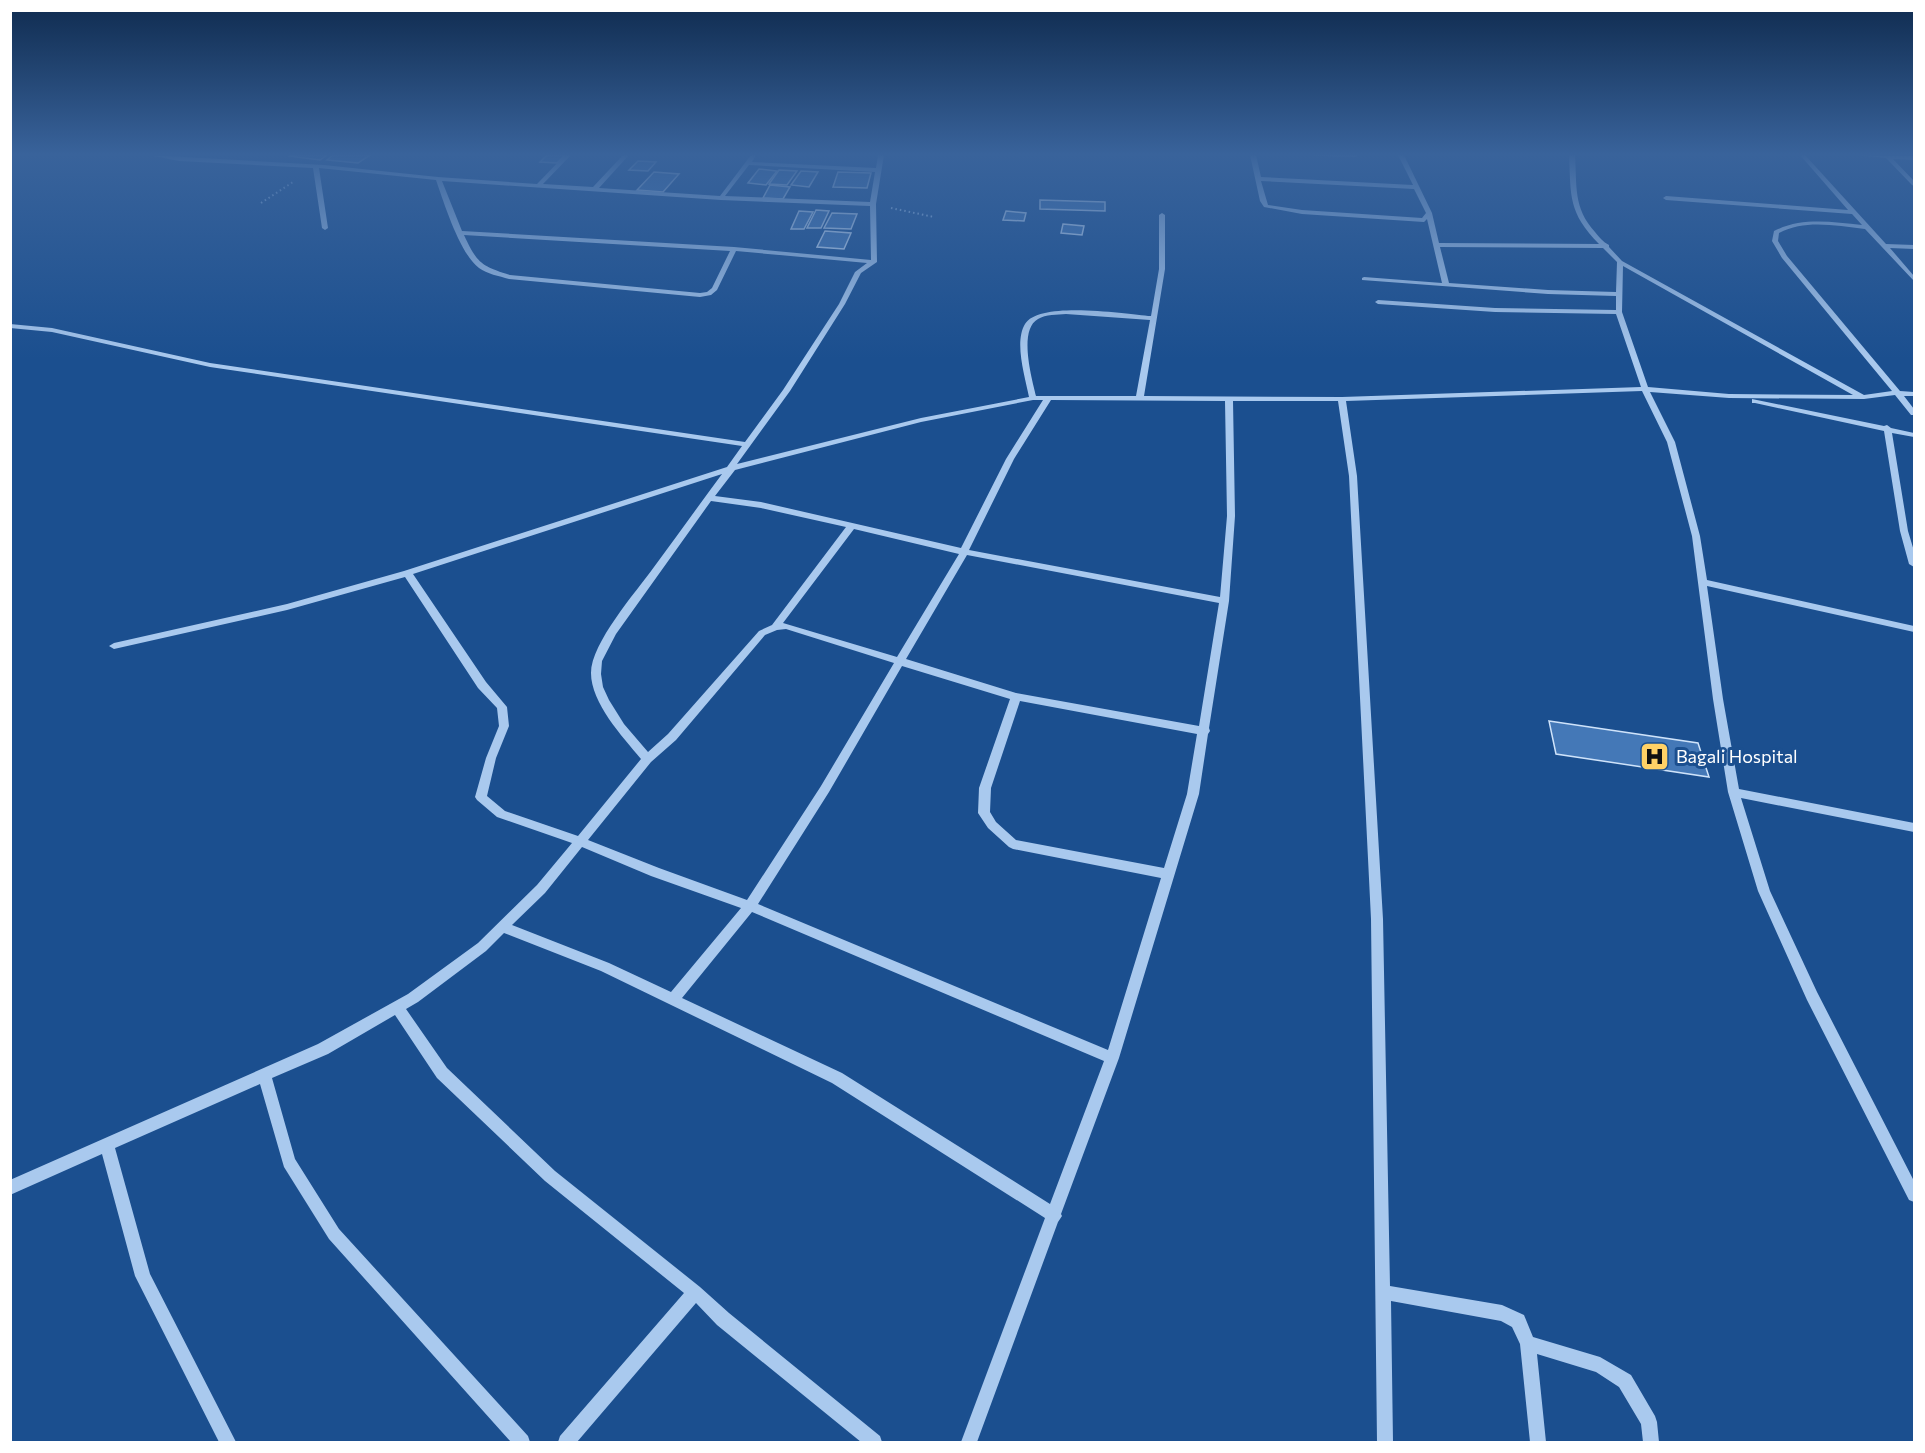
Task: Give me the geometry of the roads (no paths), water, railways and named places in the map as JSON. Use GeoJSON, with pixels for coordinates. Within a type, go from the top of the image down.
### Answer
{"type":"FeatureCollection","features":[{"type":"Feature","properties":{"kind":"street"},"geometry":{"type":"LineString","coordinates":[[324,223],[325,228]]}},
{"type":"Feature","properties":{"kind":"street"},"geometry":{"type":"LineString","coordinates":[[457,223],[475,261],[487,270],[509,277],[680,295],[709,294],[715,289],[734,249]]}},
{"type":"Feature","properties":{"kind":"street"},"geometry":{"type":"LineString","coordinates":[[873,223],[874,262]]}},
{"type":"Feature","properties":{"kind":"street"},"geometry":{"type":"LineString","coordinates":[[1140,397],[1162,269],[1162,223]]}},
{"type":"Feature","properties":{"kind":"street"},"geometry":{"type":"LineString","coordinates":[[1431,223],[1446,285]]}},
{"type":"Feature","properties":{"kind":"street"},"geometry":{"type":"LineString","coordinates":[[1585,223],[1620,262],[1864,397]]}},
{"type":"Feature","properties":{"kind":"street"},"geometry":{"type":"LineString","coordinates":[[1867,227],[1811,223],[1788,224],[1776,232],[1775,241],[1784,257],[1914,413]]}},
{"type":"Feature","properties":{"kind":"street"},"geometry":{"type":"LineString","coordinates":[[1863,223],[1914,279]]}},
{"type":"Feature","properties":{"kind":"street"},"geometry":{"type":"LineString","coordinates":[[461,233],[734,249],[874,262]]}},
{"type":"Feature","properties":{"kind":"street"},"geometry":{"type":"LineString","coordinates":[[1437,246],[1607,246]]}},
{"type":"Feature","properties":{"kind":"street"},"geometry":{"type":"LineString","coordinates":[[1884,246],[1914,247]]}},
{"type":"Feature","properties":{"kind":"street"},"geometry":{"type":"LineString","coordinates":[[647,759],[609,712],[596,682],[597,662],[612,632],[711,498],[843,304],[858,272],[874,262]]}},
{"type":"Feature","properties":{"kind":"street"},"geometry":{"type":"LineString","coordinates":[[1620,262],[1619,312],[1645,389],[1671,442],[1696,536],[1734,792],[1764,891],[1812,996],[1914,1195]]}},
{"type":"Feature","properties":{"kind":"street"},"geometry":{"type":"LineString","coordinates":[[1364,279],[1619,294]]}},
{"type":"Feature","properties":{"kind":"street"},"geometry":{"type":"LineString","coordinates":[[1378,302],[1495,310],[1619,312]]}},
{"type":"Feature","properties":{"kind":"street"},"geometry":{"type":"LineString","coordinates":[[1033,398],[1025,341],[1028,322],[1034,316],[1058,311],[1154,318]]}},
{"type":"Feature","properties":{"kind":"street"},"geometry":{"type":"LineString","coordinates":[[10,326],[52,330],[210,365],[748,445]]}},
{"type":"Feature","properties":{"kind":"street"},"geometry":{"type":"LineString","coordinates":[[114,646],[287,607],[407,573],[732,468],[921,420],[1033,398],[1342,399],[1645,389],[1729,396],[1864,397],[1896,393],[1914,394]]}},
{"type":"Feature","properties":{"kind":"street"},"geometry":{"type":"LineString","coordinates":[[1729,396],[1887,427],[1914,435]]}},
{"type":"Feature","properties":{"kind":"street"},"geometry":{"type":"LineString","coordinates":[[673,999],[750,906],[825,789],[964,552],[1010,459],[1049,397]]}},
{"type":"Feature","properties":{"kind":"street"},"geometry":{"type":"LineString","coordinates":[[1342,399],[1353,476],[1377,920],[1385,1443]]}},
{"type":"Feature","properties":{"kind":"street"},"geometry":{"type":"LineString","coordinates":[[969,1443],[1112,1058],[1193,794],[1205,731],[1224,601],[1231,516],[1229,400]]}},
{"type":"Feature","properties":{"kind":"street"},"geometry":{"type":"LineString","coordinates":[[1887,427],[1904,531],[1914,564]]}},
{"type":"Feature","properties":{"kind":"street"},"geometry":{"type":"LineString","coordinates":[[711,498],[761,505],[964,552],[1224,601]]}},
{"type":"Feature","properties":{"kind":"street"},"geometry":{"type":"LineString","coordinates":[[775,627],[852,526]]}},
{"type":"Feature","properties":{"kind":"street"},"geometry":{"type":"LineString","coordinates":[[407,573],[482,685],[502,707],[504,726],[491,758],[481,798],[501,814],[750,906],[1112,1058]]}},
{"type":"Feature","properties":{"kind":"street"},"geometry":{"type":"LineString","coordinates":[[1702,582],[1914,629]]}},
{"type":"Feature","properties":{"kind":"street"},"geometry":{"type":"LineString","coordinates":[[10,1188],[323,1049],[413,998],[482,947],[541,889],[647,759],[672,737],[762,633],[775,627],[786,626],[1016,697],[1205,731]]}},
{"type":"Feature","properties":{"kind":"street"},"geometry":{"type":"LineString","coordinates":[[1016,697],[985,788],[984,813],[992,825],[1013,844],[1168,874]]}},
{"type":"Feature","properties":{"kind":"street"},"geometry":{"type":"LineString","coordinates":[[1734,792],[1914,827]]}},
{"type":"Feature","properties":{"kind":"street"},"geometry":{"type":"LineString","coordinates":[[502,927],[605,967],[837,1078],[1055,1216]]}},
{"type":"Feature","properties":{"kind":"street"},"geometry":{"type":"LineString","coordinates":[[397,1007],[442,1073],[550,1176],[695,1292],[723,1319],[873,1443]]}},
{"type":"Feature","properties":{"kind":"street"},"geometry":{"type":"LineString","coordinates":[[264,1075],[288,1162],[334,1234],[522,1443]]}},
{"type":"Feature","properties":{"kind":"street"},"geometry":{"type":"LineString","coordinates":[[107,1145],[143,1276],[228,1443]]}},
{"type":"Feature","properties":{"kind":"street"},"geometry":{"type":"LineString","coordinates":[[566,1443],[695,1292]]}},
{"type":"Feature","properties":{"kind":"street"},"geometry":{"type":"LineString","coordinates":[[1383,1292],[1502,1313],[1518,1321],[1528,1343],[1538,1443]]}},
{"type":"Feature","properties":{"kind":"street"},"geometry":{"type":"LineString","coordinates":[[1528,1343],[1600,1365],[1625,1381],[1649,1422],[1651,1443]]}},
{"type":"Feature","properties":{"kind":"place","name":"Bagali Hospital"},"geometry":{"type":"Point","coordinates":[1655,756]}}]}
